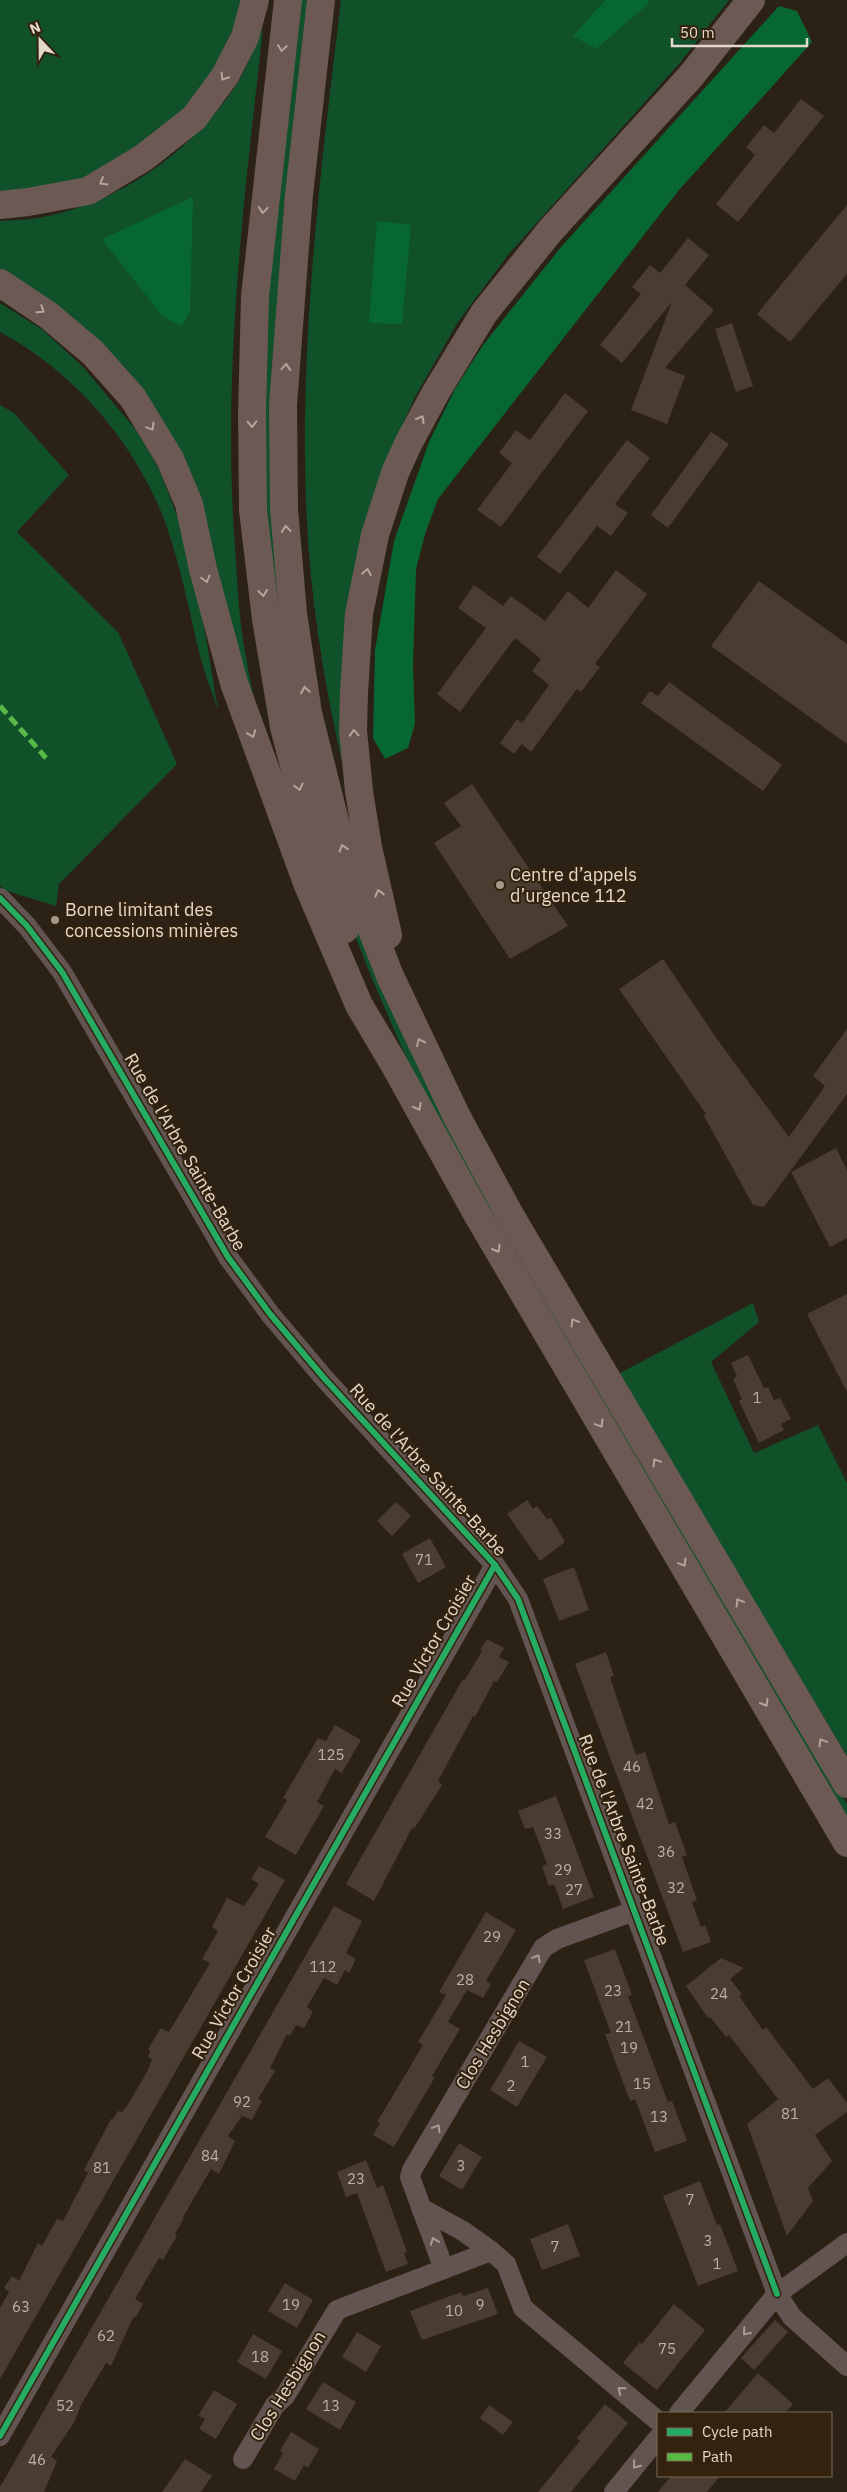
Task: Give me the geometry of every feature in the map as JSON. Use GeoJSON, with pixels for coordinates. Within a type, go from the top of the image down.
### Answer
{"type":"FeatureCollection","features":[{"type":"Feature","properties":{"kind":"highway"},"geometry":{"type":"LineString","coordinates":[[0,204],[28,202],[88,191],[143,158],[194,118],[225,76],[245,37],[255,0]]}},
{"type":"Feature","properties":{"kind":"highway"},"geometry":{"type":"LineString","coordinates":[[288,0],[255,296],[252,413],[253,510],[266,619],[284,728],[314,842],[394,1064]]}},
{"type":"Feature","properties":{"kind":"highway"},"geometry":{"type":"LineString","coordinates":[[321,0],[299,195],[283,405],[284,509],[293,613],[310,721],[324,782],[348,865],[390,976],[457,1117],[510,1215],[847,1784]]}},
{"type":"Feature","properties":{"kind":"highway"},"geometry":{"type":"LineString","coordinates":[[390,976],[388,929],[368,847],[359,791],[353,721],[359,614],[375,535],[395,473],[436,392],[484,313],[550,231],[691,76],[751,0]]}},
{"type":"Feature","properties":{"kind":"highway"},"geometry":{"type":"LineString","coordinates":[[0,283],[48,314],[92,353],[133,398],[170,459],[189,504],[203,569],[234,683],[307,883],[359,1005],[477,1214],[847,1843]]}},
{"type":"Feature","properties":{"kind":"street","name":"Rue de l'Arbre Sainte-Barbe"},"geometry":{"type":"LineString","coordinates":[[0,898],[27,926],[62,972],[228,1257],[270,1314],[324,1378],[495,1565],[518,1599],[777,2294],[792,2317],[847,2366]]}},
{"type":"Feature","properties":{"kind":"street","name":"Rue Victor Croisier"},"geometry":{"type":"LineString","coordinates":[[0,2436],[495,1565]]}},
{"type":"Feature","properties":{"kind":"street","name":"Clos Hesbignon"},"geometry":{"type":"LineString","coordinates":[[444,2269],[412,2183],[412,2170],[543,1948],[556,1939],[634,1911]]}},
{"type":"Feature","properties":{"kind":"street"},"geometry":{"type":"LineString","coordinates":[[421,2208],[463,2231],[506,2264],[523,2308],[657,2420]]}},
{"type":"Feature","properties":{"kind":"street"},"geometry":{"type":"LineString","coordinates":[[680,2412],[777,2294],[847,2243]]}},
{"type":"Feature","properties":{"kind":"street","name":"Clos Hesbignon"},"geometry":{"type":"LineString","coordinates":[[243,2459],[336,2310],[491,2251]]}},
{"type":"Feature","properties":{"kind":"street"},"geometry":{"type":"LineString","coordinates":[[614,2492],[657,2439]]}},
{"type":"Feature","properties":{"kind":"green space"},"geometry":{"type":"Polygon","coordinates":[[[0,0],[247,0],[203,91],[167,129],[88,176],[51,188],[0,195],[0,0]]]}},
{"type":"Feature","properties":{"kind":"green space"},"geometry":{"type":"Polygon","coordinates":[[[298,0],[308,0],[286,192],[299,722],[500,1216],[847,1804],[847,1822],[496,1224],[409,1064],[338,893],[291,724],[263,511],[265,300],[298,0]]]}},
{"type":"Feature","properties":{"kind":"green space"},"geometry":{"type":"Polygon","coordinates":[[[341,0],[605,0],[574,36],[649,3],[648,0],[729,0],[679,64],[508,255],[458,322],[414,399],[387,460],[341,690],[343,766],[323,668],[310,569],[305,439],[309,313],[314,250],[341,0]]]}},
{"type":"Feature","properties":{"kind":"green space"},"geometry":{"type":"Polygon","coordinates":[[[605,0],[648,0],[649,3],[596,49],[573,36],[605,0]]]}},
{"type":"Feature","properties":{"kind":"green space"},"geometry":{"type":"Polygon","coordinates":[[[779,6],[797,11],[812,42],[679,190],[438,499],[426,531],[416,569],[413,665],[415,724],[408,748],[385,759],[373,738],[375,650],[394,541],[429,442],[455,389],[483,345],[561,247],[779,6]]]}},
{"type":"Feature","properties":{"kind":"green space"},"geometry":{"type":"Polygon","coordinates":[[[263,29],[236,295],[231,428],[232,494],[240,612],[245,650],[260,725],[166,432],[0,276],[0,221],[38,218],[68,211],[124,188],[150,172],[174,154],[217,111],[239,80],[263,29]]]}},
{"type":"Feature","properties":{"kind":"green space"},"geometry":{"type":"Polygon","coordinates":[[[193,197],[190,311],[182,326],[163,317],[102,239],[193,197]]]}},
{"type":"Feature","properties":{"kind":"green space"},"geometry":{"type":"Polygon","coordinates":[[[377,221],[411,225],[402,324],[369,323],[377,221]]]}},
{"type":"Feature","properties":{"kind":"green space"},"geometry":{"type":"Polygon","coordinates":[[[0,303],[43,330],[83,367],[136,430],[159,469],[181,526],[204,626],[218,710],[200,656],[173,544],[160,509],[147,482],[114,430],[95,407],[50,365],[26,347],[0,332],[0,303]]]}},
{"type":"Feature","properties":{"kind":"green space"},"geometry":{"type":"Polygon","coordinates":[[[0,405],[14,413],[69,475],[17,532],[118,632],[177,764],[59,884],[56,906],[4,890],[0,886],[0,405]]]}},
{"type":"Feature","properties":{"kind":"green space"},"geometry":{"type":"Polygon","coordinates":[[[753,1303],[759,1322],[711,1362],[754,1453],[818,1425],[847,1483],[847,1756],[618,1374],[753,1303]]]}},
{"type":"Feature","properties":{"kind":"building"},"geometry":{"type":"Polygon","coordinates":[[[801,99],[824,116],[738,222],[716,204],[755,155],[746,147],[764,125],[774,133],[801,99]]]}},
{"type":"Feature","properties":{"kind":"building"},"geometry":{"type":"Polygon","coordinates":[[[847,205],[847,274],[790,342],[757,314],[847,205]]]}},
{"type":"Feature","properties":{"kind":"building"},"geometry":{"type":"Polygon","coordinates":[[[688,238],[709,255],[685,285],[714,310],[665,368],[685,376],[667,424],[631,410],[672,302],[622,363],[600,345],[641,294],[632,287],[650,265],[660,273],[688,238]]]}},
{"type":"Feature","properties":{"kind":"building"},"geometry":{"type":"Polygon","coordinates":[[[732,323],[753,386],[736,392],[715,329],[732,323]]]}},
{"type":"Feature","properties":{"kind":"building"},"geometry":{"type":"Polygon","coordinates":[[[565,393],[588,411],[501,527],[477,510],[512,463],[499,453],[516,430],[530,440],[565,393]]]}},
{"type":"Feature","properties":{"kind":"building"},"geometry":{"type":"Polygon","coordinates":[[[711,432],[729,444],[668,528],[651,515],[711,432]]]}},
{"type":"Feature","properties":{"kind":"building"},"geometry":{"type":"Polygon","coordinates":[[[627,440],[650,458],[615,504],[628,513],[611,536],[597,526],[560,574],[537,557],[627,440]]]}},
{"type":"Feature","properties":{"kind":"building"},"geometry":{"type":"Polygon","coordinates":[[[616,570],[647,594],[595,664],[600,667],[581,692],[577,689],[531,752],[522,744],[514,754],[500,743],[517,719],[522,723],[549,685],[532,671],[541,659],[515,638],[460,712],[437,694],[486,628],[458,608],[474,585],[503,606],[511,596],[545,621],[568,591],[588,608],[616,570]]]}},
{"type":"Feature","properties":{"kind":"building"},"geometry":{"type":"Polygon","coordinates":[[[759,581],[847,644],[847,744],[711,646],[759,581]]]}},
{"type":"Feature","properties":{"kind":"building"},"geometry":{"type":"Polygon","coordinates":[[[669,682],[782,765],[763,791],[641,703],[650,691],[658,696],[669,682]]]}},
{"type":"Feature","properties":{"kind":"building","name":"Centre d’appels d’urgence 112"},"geometry":{"type":"Polygon","coordinates":[[[472,784],[568,926],[510,959],[434,843],[461,826],[444,803],[472,784]]]}},
{"type":"Feature","properties":{"kind":"building"},"geometry":{"type":"Polygon","coordinates":[[[663,959],[717,1039],[789,1137],[825,1086],[813,1076],[847,1029],[847,1094],[764,1207],[753,1205],[704,1116],[706,1114],[619,989],[663,959]]]}},
{"type":"Feature","properties":{"kind":"building"},"geometry":{"type":"Polygon","coordinates":[[[836,1148],[847,1170],[847,1238],[830,1247],[791,1172],[836,1148]]]}},
{"type":"Feature","properties":{"kind":"building"},"geometry":{"type":"Polygon","coordinates":[[[847,1294],[847,1392],[807,1314],[847,1294]]]}},
{"type":"Feature","properties":{"kind":"building"},"geometry":{"type":"Polygon","coordinates":[[[748,1355],[764,1388],[768,1387],[774,1400],[780,1398],[791,1419],[781,1424],[784,1430],[759,1443],[739,1401],[742,1399],[733,1379],[737,1376],[731,1363],[748,1355]]]}},
{"type":"Feature","properties":{"kind":"building"},"geometry":{"type":"Polygon","coordinates":[[[527,1500],[533,1509],[537,1506],[547,1519],[551,1518],[565,1542],[540,1561],[507,1514],[527,1500]]]}},
{"type":"Feature","properties":{"kind":"building"},"geometry":{"type":"Polygon","coordinates":[[[396,1502],[411,1516],[392,1536],[377,1521],[396,1502]]]}},
{"type":"Feature","properties":{"kind":"building"},"geometry":{"type":"Polygon","coordinates":[[[430,1538],[446,1567],[418,1583],[402,1554],[430,1538]]]}},
{"type":"Feature","properties":{"kind":"building"},"geometry":{"type":"Polygon","coordinates":[[[574,1567],[589,1610],[559,1621],[543,1579],[574,1567]]]}},
{"type":"Feature","properties":{"kind":"building"},"geometry":{"type":"Polygon","coordinates":[[[487,1639],[504,1648],[499,1657],[509,1662],[497,1682],[494,1681],[475,1717],[473,1716],[438,1781],[442,1785],[414,1829],[412,1828],[374,1901],[346,1884],[463,1679],[465,1680],[482,1651],[480,1650],[487,1639]]]}},
{"type":"Feature","properties":{"kind":"building"},"geometry":{"type":"Polygon","coordinates":[[[606,1652],[614,1676],[610,1677],[636,1755],[645,1752],[669,1824],[675,1822],[687,1855],[682,1857],[697,1900],[692,1902],[701,1927],[705,1925],[711,1942],[683,1952],[575,1664],[606,1652]]]}},
{"type":"Feature","properties":{"kind":"building"},"geometry":{"type":"Polygon","coordinates":[[[335,1725],[361,1740],[342,1773],[335,1769],[317,1802],[324,1806],[296,1855],[265,1837],[287,1800],[283,1798],[318,1738],[326,1741],[335,1725]]]}},
{"type":"Feature","properties":{"kind":"building"},"geometry":{"type":"Polygon","coordinates":[[[556,1796],[594,1897],[563,1909],[554,1884],[549,1886],[542,1866],[547,1864],[533,1827],[525,1829],[518,1811],[556,1796]]]}},
{"type":"Feature","properties":{"kind":"building"},"geometry":{"type":"Polygon","coordinates":[[[259,1866],[285,1880],[0,2379],[0,2308],[9,2292],[4,2288],[12,2276],[19,2281],[38,2243],[42,2246],[57,2219],[63,2221],[88,2173],[84,2170],[111,2119],[113,2119],[118,2111],[122,2112],[127,2106],[148,2070],[152,2059],[148,2057],[150,2051],[148,2049],[161,2028],[169,2032],[210,1963],[202,1959],[218,1931],[212,1927],[227,1898],[244,1906],[259,1884],[251,1879],[259,1866]]]}},
{"type":"Feature","properties":{"kind":"building"},"geometry":{"type":"Polygon","coordinates":[[[334,1906],[362,1921],[346,1953],[356,1959],[349,1973],[345,1970],[337,1985],[324,1978],[307,2007],[313,2012],[304,2028],[296,2025],[290,2036],[287,2034],[270,2068],[275,2071],[258,2099],[262,2101],[252,2120],[242,2116],[228,2136],[235,2141],[219,2174],[211,2169],[183,2217],[175,2234],[177,2236],[163,2260],[159,2258],[135,2299],[143,2304],[136,2317],[134,2316],[111,2366],[106,2363],[81,2405],[75,2421],[51,2457],[57,2461],[44,2492],[0,2492],[0,2487],[334,1906]]]}},
{"type":"Feature","properties":{"kind":"building"},"geometry":{"type":"Polygon","coordinates":[[[486,1912],[516,1930],[486,1981],[491,1984],[483,1998],[467,1990],[448,2022],[460,2029],[432,2076],[435,2077],[394,2147],[373,2135],[380,2123],[377,2122],[423,2045],[418,2042],[446,1995],[439,1992],[486,1912]]]}},
{"type":"Feature","properties":{"kind":"building"},"geometry":{"type":"Polygon","coordinates":[[[615,1949],[632,1995],[628,1996],[655,2068],[668,2102],[672,2101],[687,2141],[655,2152],[635,2099],[630,2101],[609,2045],[605,2034],[611,2033],[584,1960],[615,1949]]]}},
{"type":"Feature","properties":{"kind":"building"},"geometry":{"type":"Polygon","coordinates":[[[721,1958],[744,1968],[730,1979],[742,1994],[739,1996],[763,2030],[766,2027],[813,2089],[828,2078],[847,2103],[847,2112],[815,2135],[832,2161],[808,2188],[813,2201],[787,2236],[747,2124],[778,2099],[729,2035],[726,2037],[710,2017],[708,2018],[686,1986],[721,1958]]]}},
{"type":"Feature","properties":{"kind":"building"},"geometry":{"type":"Polygon","coordinates":[[[519,2041],[547,2057],[517,2107],[490,2090],[519,2041]]]}},
{"type":"Feature","properties":{"kind":"building"},"geometry":{"type":"Polygon","coordinates":[[[459,2143],[482,2157],[462,2190],[439,2176],[459,2143]]]}},
{"type":"Feature","properties":{"kind":"building"},"geometry":{"type":"Polygon","coordinates":[[[366,2160],[377,2188],[383,2185],[407,2252],[404,2253],[408,2264],[386,2272],[357,2193],[346,2197],[337,2172],[366,2160]]]}},
{"type":"Feature","properties":{"kind":"building"},"geometry":{"type":"Polygon","coordinates":[[[700,2181],[717,2225],[720,2224],[738,2271],[698,2286],[663,2196],[700,2181]]]}},
{"type":"Feature","properties":{"kind":"building"},"geometry":{"type":"Polygon","coordinates":[[[568,2224],[580,2256],[542,2270],[530,2239],[568,2224]]]}},
{"type":"Feature","properties":{"kind":"building"},"geometry":{"type":"Polygon","coordinates":[[[285,2283],[313,2300],[297,2328],[268,2311],[285,2283]]]}},
{"type":"Feature","properties":{"kind":"building"},"geometry":{"type":"Polygon","coordinates":[[[488,2288],[498,2314],[422,2340],[410,2311],[461,2292],[463,2296],[488,2288]]]}},
{"type":"Feature","properties":{"kind":"building"},"geometry":{"type":"Polygon","coordinates":[[[674,2304],[705,2330],[657,2390],[623,2363],[640,2342],[642,2344],[674,2304]]]}},
{"type":"Feature","properties":{"kind":"building"},"geometry":{"type":"Polygon","coordinates":[[[775,2320],[788,2332],[754,2370],[741,2358],[775,2320]]]}},
{"type":"Feature","properties":{"kind":"building"},"geometry":{"type":"Polygon","coordinates":[[[357,2332],[381,2346],[366,2372],[342,2357],[357,2332]]]}},
{"type":"Feature","properties":{"kind":"building"},"geometry":{"type":"Polygon","coordinates":[[[253,2334],[282,2351],[266,2379],[237,2362],[253,2334]]]}},
{"type":"Feature","properties":{"kind":"building"},"geometry":{"type":"Polygon","coordinates":[[[758,2373],[793,2404],[786,2412],[725,2412],[758,2373]]]}},
{"type":"Feature","properties":{"kind":"building"},"geometry":{"type":"Polygon","coordinates":[[[323,2382],[356,2402],[340,2430],[306,2409],[323,2382]]]}},
{"type":"Feature","properties":{"kind":"building"},"geometry":{"type":"Polygon","coordinates":[[[214,2390],[237,2404],[216,2439],[199,2429],[205,2419],[198,2416],[214,2390]]]}},
{"type":"Feature","properties":{"kind":"building"},"geometry":{"type":"Polygon","coordinates":[[[605,2404],[628,2423],[571,2492],[538,2492],[580,2441],[577,2438],[605,2404]]]}},
{"type":"Feature","properties":{"kind":"building"},"geometry":{"type":"Polygon","coordinates":[[[489,2405],[513,2422],[503,2435],[480,2418],[489,2405]]]}},
{"type":"Feature","properties":{"kind":"building"},"geometry":{"type":"Polygon","coordinates":[[[291,2432],[319,2449],[308,2468],[304,2465],[295,2481],[274,2469],[283,2453],[280,2451],[291,2432]]]}},
{"type":"Feature","properties":{"kind":"building"},"geometry":{"type":"Polygon","coordinates":[[[185,2459],[212,2476],[201,2492],[162,2492],[185,2459]]]}},
{"type":"Feature","properties":{"kind":"building"},"geometry":{"type":"Polygon","coordinates":[[[670,2477],[719,2477],[707,2492],[658,2492],[670,2477]]]}},
{"type":"Feature","properties":{"kind":"marked path"},"geometry":{"type":"LineString","coordinates":[[0,706],[46,758]]}},
{"type":"Feature","properties":{"kind":"cycle path"},"geometry":{"type":"LineString","coordinates":[[0,898],[27,926],[62,972],[228,1257],[270,1314],[324,1378],[495,1565],[518,1599],[777,2294]]}},
{"type":"Feature","properties":{"kind":"cycle path"},"geometry":{"type":"LineString","coordinates":[[0,2436],[495,1565]]}},
{"type":"Feature","properties":{"kind":"place","name":"Centre d’appels d’urgence 112"},"geometry":{"type":"Point","coordinates":[500,885]}},
{"type":"Feature","properties":{"kind":"place","name":"Borne limitant des concessions minières"},"geometry":{"type":"Point","coordinates":[55,920]}}]}
